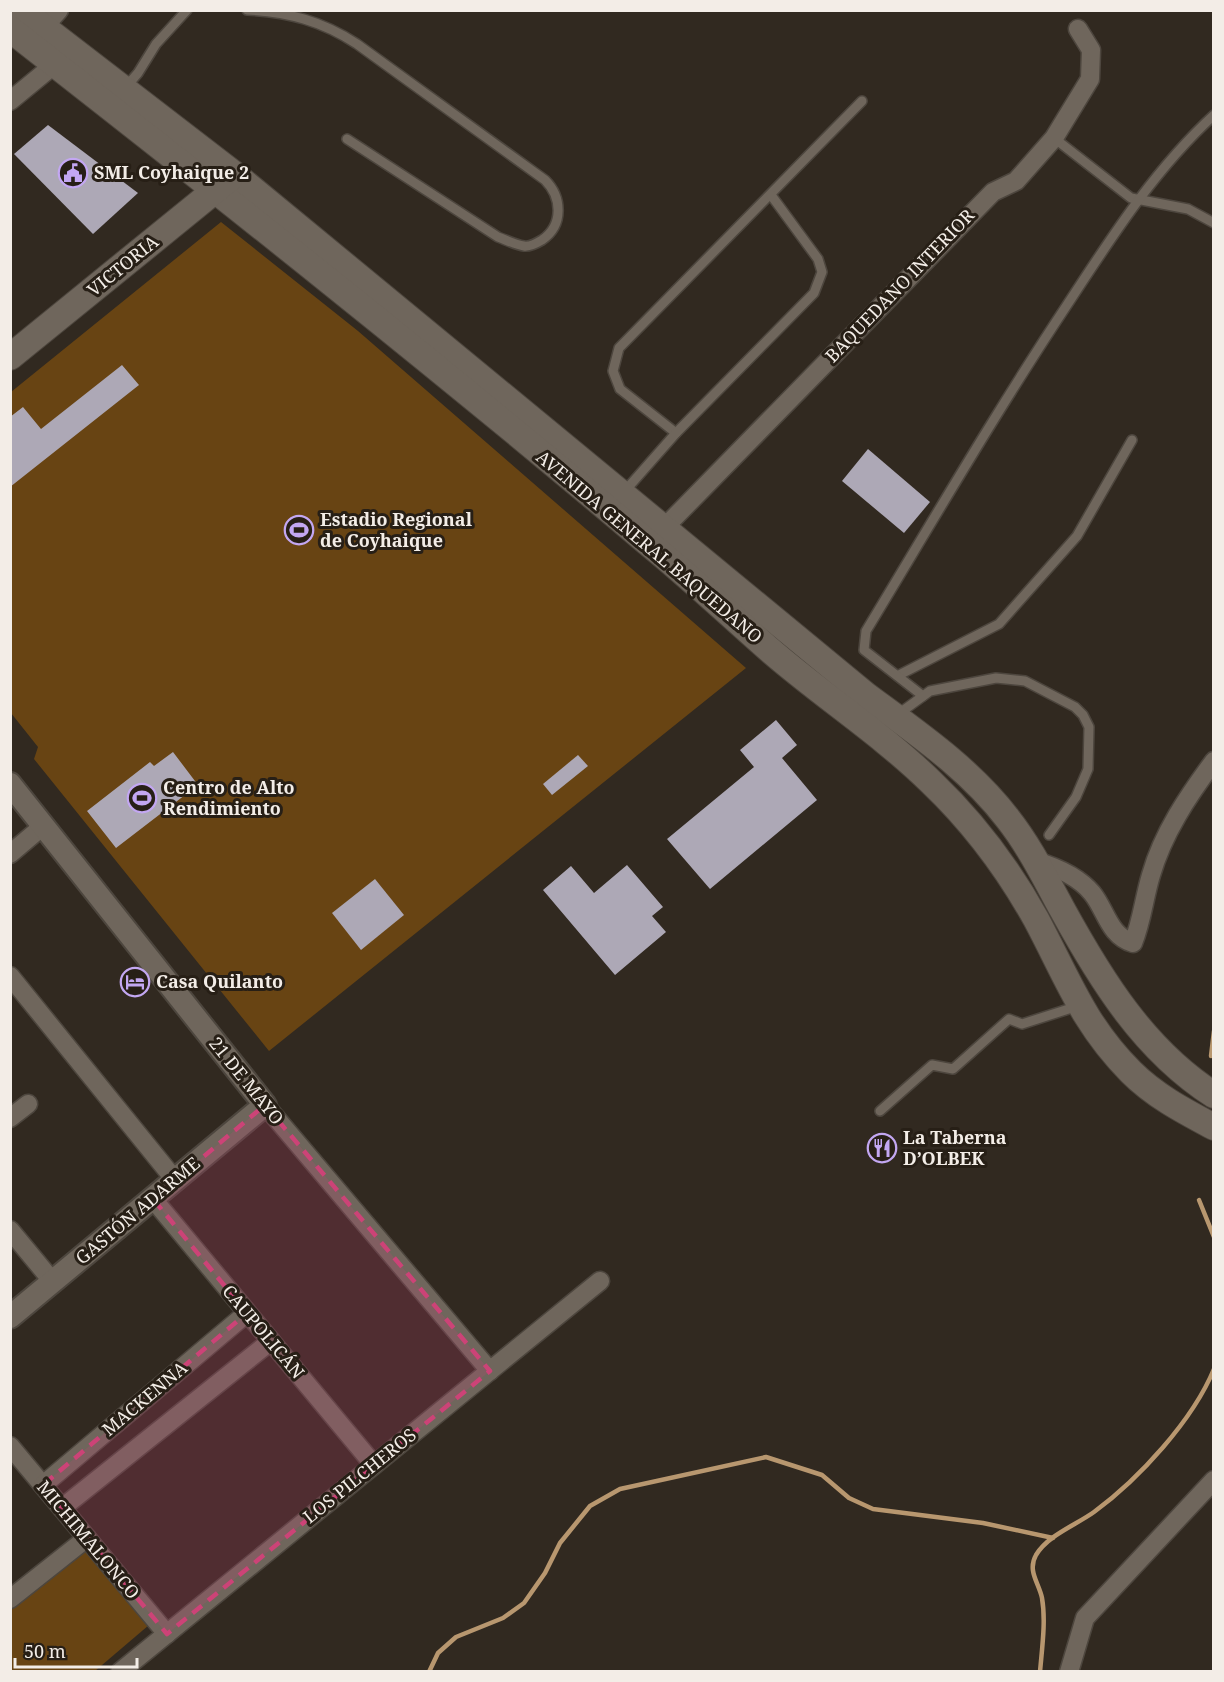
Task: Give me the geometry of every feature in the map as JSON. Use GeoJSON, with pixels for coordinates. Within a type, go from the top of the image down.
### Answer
{"type":"FeatureCollection","features":[{"type":"Feature","properties":{"kind":"main road","name":"AVENIDA GENERAL BAQUEDANO"},"geometry":{"type":"LineString","coordinates":[[21,10],[51,19],[123,89],[226,182],[649,543],[774,653],[927,778],[964,813],[997,856],[1036,919],[1078,1006],[1105,1044],[1134,1076],[1167,1102],[1214,1127]]}},
{"type":"Feature","properties":{"kind":"main road","name":"AVENIDA GENERAL BAQUEDANO"},"geometry":{"type":"LineString","coordinates":[[10,29],[55,64],[226,182],[622,493],[895,717],[957,763],[1008,818],[1036,861],[1112,996],[1135,1025],[1169,1059],[1214,1095]]}},
{"type":"Feature","properties":{"kind":"main road","name":"VICTORIA"},"geometry":{"type":"LineString","coordinates":[[10,357],[226,182]]}},
{"type":"Feature","properties":{"kind":"street","name":"BAQUEDANO INTERIOR"},"geometry":{"type":"LineString","coordinates":[[664,528],[993,192],[1016,181],[1054,138],[1090,79],[1091,50],[1078,29]]}},
{"type":"Feature","properties":{"kind":"street"},"geometry":{"type":"LineString","coordinates":[[10,101],[55,64]]}},
{"type":"Feature","properties":{"kind":"street"},"geometry":{"type":"LineString","coordinates":[[1036,861],[1073,877],[1092,893],[1113,929],[1124,940],[1132,943],[1139,927],[1151,874],[1181,805],[1214,760]]}},
{"type":"Feature","properties":{"kind":"street","name":"21 DE MAYO"},"geometry":{"type":"LineString","coordinates":[[10,784],[265,1105],[490,1371]]}},
{"type":"Feature","properties":{"kind":"street"},"geometry":{"type":"LineString","coordinates":[[10,854],[43,826]]}},
{"type":"Feature","properties":{"kind":"street"},"geometry":{"type":"LineString","coordinates":[[10,976],[175,1180]]}},
{"type":"Feature","properties":{"kind":"street"},"geometry":{"type":"LineString","coordinates":[[10,1118],[28,1104]]}},
{"type":"Feature","properties":{"kind":"street","name":"GASTÓN ADARME"},"geometry":{"type":"LineString","coordinates":[[10,1317],[265,1105]]}},
{"type":"Feature","properties":{"kind":"street","name":"CAUPOLICÁN"},"geometry":{"type":"LineString","coordinates":[[153,1198],[374,1465]]}},
{"type":"Feature","properties":{"kind":"street"},"geometry":{"type":"LineString","coordinates":[[10,1230],[53,1282]]}},
{"type":"Feature","properties":{"kind":"street","name":"LOS PILCHEROS"},"geometry":{"type":"LineString","coordinates":[[120,1671],[600,1281]]}},
{"type":"Feature","properties":{"kind":"street","name":"MACKENNA"},"geometry":{"type":"LineString","coordinates":[[43,1485],[248,1313]]}},
{"type":"Feature","properties":{"kind":"street","name":"MACKENNA"},"geometry":{"type":"LineString","coordinates":[[62,1508],[271,1341]]}},
{"type":"Feature","properties":{"kind":"street","name":"MICHIMALONCO"},"geometry":{"type":"LineString","coordinates":[[10,1446],[167,1634]]}},
{"type":"Feature","properties":{"kind":"street"},"geometry":{"type":"LineString","coordinates":[[1068,1671],[1085,1618],[1214,1480]]}},
{"type":"Feature","properties":{"kind":"street"},"geometry":{"type":"LineString","coordinates":[[10,1599],[87,1538]]}},
{"type":"Feature","properties":{"kind":"lane"},"geometry":{"type":"LineString","coordinates":[[123,89],[138,73],[156,44],[187,10]]}},
{"type":"Feature","properties":{"kind":"lane"},"geometry":{"type":"LineString","coordinates":[[247,10],[303,18],[340,33],[357,44],[545,180],[551,187],[558,204],[556,223],[544,238],[525,247],[498,237],[347,138]]}},
{"type":"Feature","properties":{"kind":"lane"},"geometry":{"type":"LineString","coordinates":[[676,433],[620,389],[613,371],[619,348],[862,101]]}},
{"type":"Feature","properties":{"kind":"lane"},"geometry":{"type":"LineString","coordinates":[[924,696],[864,650],[866,631],[1000,406],[1136,201],[1188,138],[1214,115]]}},
{"type":"Feature","properties":{"kind":"lane"},"geometry":{"type":"LineString","coordinates":[[1054,138],[1136,201],[1188,209],[1214,223]]}},
{"type":"Feature","properties":{"kind":"lane"},"geometry":{"type":"LineString","coordinates":[[622,493],[676,433],[814,293],[822,273],[818,259],[771,195]]}},
{"type":"Feature","properties":{"kind":"lane"},"geometry":{"type":"LineString","coordinates":[[899,675],[999,624],[1077,536],[1132,440]]}},
{"type":"Feature","properties":{"kind":"lane"},"geometry":{"type":"LineString","coordinates":[[895,717],[930,691],[996,678],[1025,681],[1075,708],[1083,715],[1089,728],[1088,769],[1076,796],[1049,835]]}},
{"type":"Feature","properties":{"kind":"lane"},"geometry":{"type":"LineString","coordinates":[[880,1111],[932,1065],[952,1069],[1009,1019],[1022,1024],[1078,1006]]}},
{"type":"Feature","properties":{"kind":"highlighted area"},"geometry":{"type":"Polygon","coordinates":[[[265,1105],[490,1371],[167,1634],[43,1485],[247,1313],[153,1199],[265,1105]]]}},
{"type":"Feature","properties":{"kind":"shaded area","name":"Estadio Regional de Coyhaique"},"geometry":{"type":"Polygon","coordinates":[[[221,222],[358,331],[746,668],[269,1051],[34,759],[38,747],[11,713],[11,392],[221,222]]]}},
{"type":"Feature","properties":{"kind":"shaded area"},"geometry":{"type":"Polygon","coordinates":[[[77,1540],[149,1625],[95,1671],[11,1671],[10,1596],[77,1540]]]}},
{"type":"Feature","properties":{"kind":"building","name":"SML Coyhaique 2"},"geometry":{"type":"Polygon","coordinates":[[[48,125],[138,193],[93,234],[14,154],[48,125]]]}},
{"type":"Feature","properties":{"kind":"building"},"geometry":{"type":"Polygon","coordinates":[[[122,365],[139,385],[10,487],[10,417],[23,407],[41,429],[122,365]]]}},
{"type":"Feature","properties":{"kind":"building"},"geometry":{"type":"Polygon","coordinates":[[[868,449],[930,502],[904,533],[842,481],[868,449]]]}},
{"type":"Feature","properties":{"kind":"building"},"geometry":{"type":"Polygon","coordinates":[[[776,720],[797,745],[782,758],[817,800],[710,889],[667,839],[754,767],[740,750],[776,720]]]}},
{"type":"Feature","properties":{"kind":"building","name":"Centro de Alto Rendimiento"},"geometry":{"type":"Polygon","coordinates":[[[173,752],[198,785],[116,848],[87,811],[150,762],[154,766],[173,752]]]}},
{"type":"Feature","properties":{"kind":"building"},"geometry":{"type":"Polygon","coordinates":[[[578,755],[588,766],[552,795],[543,784],[578,755]]]}},
{"type":"Feature","properties":{"kind":"building"},"geometry":{"type":"Polygon","coordinates":[[[627,865],[663,907],[652,916],[666,932],[615,975],[543,890],[571,866],[594,893],[627,865]]]}},
{"type":"Feature","properties":{"kind":"building"},"geometry":{"type":"Polygon","coordinates":[[[375,879],[404,915],[361,950],[332,913],[375,879]]]}},
{"type":"Feature","properties":{"kind":"waterway"},"geometry":{"type":"LineString","coordinates":[[1211,1056],[1214,1031]]}},
{"type":"Feature","properties":{"kind":"waterway"},"geometry":{"type":"LineString","coordinates":[[1199,1200],[1214,1237]]}},
{"type":"Feature","properties":{"kind":"waterway"},"geometry":{"type":"LineString","coordinates":[[1040,1672],[1044,1616],[1042,1598],[1033,1572],[1036,1555],[1055,1536],[1094,1512],[1146,1466],[1179,1428],[1205,1388],[1214,1369]]}},
{"type":"Feature","properties":{"kind":"waterway"},"geometry":{"type":"LineString","coordinates":[[429,1672],[438,1653],[456,1637],[503,1618],[524,1603],[545,1573],[560,1543],[590,1506],[620,1489],[766,1457],[822,1475],[849,1498],[873,1509],[983,1523],[1053,1538]]}},
{"type":"Feature","properties":{"kind":"place","name":"SML Coyhaique 2"},"geometry":{"type":"Point","coordinates":[73,173]}},
{"type":"Feature","properties":{"kind":"place","name":"Estadio Regional de Coyhaique"},"geometry":{"type":"Point","coordinates":[299,530]}},
{"type":"Feature","properties":{"kind":"place","name":"Centro de Alto Rendimiento"},"geometry":{"type":"Point","coordinates":[142,798]}},
{"type":"Feature","properties":{"kind":"place","name":"Casa Quilanto"},"geometry":{"type":"Point","coordinates":[135,982]}},
{"type":"Feature","properties":{"kind":"place","name":"La Taberna D’OLBEK"},"geometry":{"type":"Point","coordinates":[882,1148]}}]}
